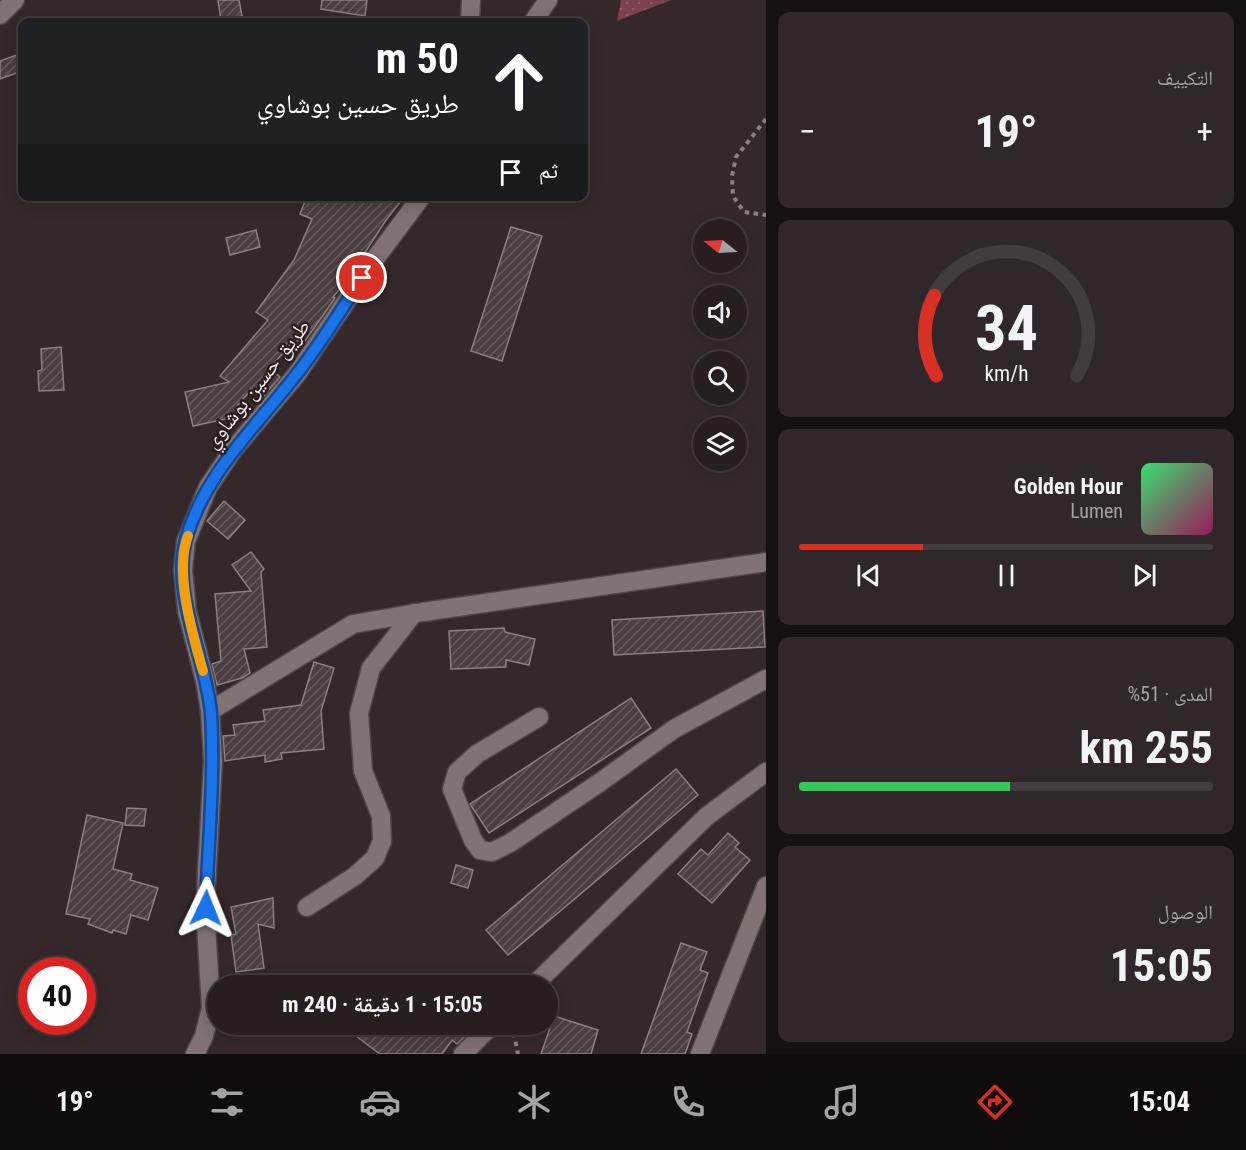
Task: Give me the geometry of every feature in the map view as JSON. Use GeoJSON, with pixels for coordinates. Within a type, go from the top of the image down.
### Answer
{"type":"FeatureCollection","features":[{"type":"Feature","properties":{"kind":"street"},"geometry":{"type":"LineString","coordinates":[[0,15],[15,0]]}},
{"type":"Feature","properties":{"kind":"street"},"geometry":{"type":"LineString","coordinates":[[470,18],[471,0]]}},
{"type":"Feature","properties":{"kind":"street"},"geometry":{"type":"LineString","coordinates":[[536,18],[548,0]]}},
{"type":"Feature","properties":{"kind":"street","name":"طريق حسين بوشاوي"},"geometry":{"type":"LineString","coordinates":[[195,1054],[204,1036],[211,1008],[206,908],[213,761],[206,681],[188,611],[183,570],[186,541],[208,487],[233,450],[297,374],[375,259],[418,201]]}},
{"type":"Feature","properties":{"kind":"street"},"geometry":{"type":"LineString","coordinates":[[210,711],[353,624],[766,562]]}},
{"type":"Feature","properties":{"kind":"street"},"geometry":{"type":"LineString","coordinates":[[307,907],[355,876],[375,858],[382,841],[381,816],[363,771],[358,713],[371,668],[414,614]]}},
{"type":"Feature","properties":{"kind":"street"},"geometry":{"type":"LineString","coordinates":[[539,717],[477,754],[457,772],[452,789],[473,840],[480,850],[492,852],[510,843],[674,729],[766,679]]}},
{"type":"Feature","properties":{"kind":"street"},"geometry":{"type":"LineString","coordinates":[[544,975],[706,816],[766,772]]}},
{"type":"Feature","properties":{"kind":"street"},"geometry":{"type":"LineString","coordinates":[[700,1054],[766,886]]}},
{"type":"Feature","properties":{"kind":"street"},"geometry":{"type":"LineString","coordinates":[[463,1054],[482,1035]]}},
{"type":"Feature","properties":{"kind":"path"},"geometry":{"type":"LineString","coordinates":[[766,119],[736,157],[732,176],[734,196],[744,212],[766,215]]}},
{"type":"Feature","properties":{"kind":"path"},"geometry":{"type":"LineString","coordinates":[[514,1035],[518,1054]]}},
{"type":"Feature","properties":{"kind":"shaded area"},"geometry":{"type":"Polygon","coordinates":[[[621,0],[671,0],[617,21],[621,0]]]}},
{"type":"Feature","properties":{"kind":"building"},"geometry":{"type":"Polygon","coordinates":[[[218,0],[239,0],[242,16],[221,18],[218,0]]]}},
{"type":"Feature","properties":{"kind":"building"},"geometry":{"type":"Polygon","coordinates":[[[322,0],[367,0],[365,16],[321,9],[322,0]]]}},
{"type":"Feature","properties":{"kind":"building"},"geometry":{"type":"Polygon","coordinates":[[[18,54],[18,72],[0,79],[0,61],[18,54]]]}},
{"type":"Feature","properties":{"kind":"building"},"geometry":{"type":"Polygon","coordinates":[[[305,201],[401,201],[348,279],[333,297],[335,298],[303,344],[295,339],[270,368],[280,377],[262,398],[252,389],[237,406],[239,416],[193,426],[185,392],[229,382],[220,376],[268,320],[256,312],[294,260],[312,219],[300,214],[305,201]]]}},
{"type":"Feature","properties":{"kind":"building"},"geometry":{"type":"Polygon","coordinates":[[[511,227],[542,236],[502,361],[471,351],[511,227]]]}},
{"type":"Feature","properties":{"kind":"building"},"geometry":{"type":"Polygon","coordinates":[[[256,230],[260,247],[230,255],[226,238],[256,230]]]}},
{"type":"Feature","properties":{"kind":"building"},"geometry":{"type":"Polygon","coordinates":[[[61,347],[64,390],[39,391],[38,371],[42,370],[41,349],[61,347]]]}},
{"type":"Feature","properties":{"kind":"building"},"geometry":{"type":"Polygon","coordinates":[[[224,501],[245,520],[228,539],[207,521],[224,501]]]}},
{"type":"Feature","properties":{"kind":"building"},"geometry":{"type":"Polygon","coordinates":[[[251,552],[264,569],[261,572],[267,647],[244,649],[250,673],[242,678],[217,685],[212,664],[221,661],[215,594],[251,591],[232,565],[251,552]]]}},
{"type":"Feature","properties":{"kind":"building"},"geometry":{"type":"Polygon","coordinates":[[[763,611],[765,647],[614,655],[612,620],[763,611]]]}},
{"type":"Feature","properties":{"kind":"building"},"geometry":{"type":"Polygon","coordinates":[[[504,628],[505,632],[535,639],[529,665],[506,660],[506,667],[451,669],[449,631],[504,628]]]}},
{"type":"Feature","properties":{"kind":"building"},"geometry":{"type":"Polygon","coordinates":[[[314,662],[334,668],[321,711],[324,749],[281,753],[282,759],[265,762],[265,755],[225,761],[223,736],[235,735],[233,725],[265,721],[263,710],[301,705],[314,662]]]}},
{"type":"Feature","properties":{"kind":"building"},"geometry":{"type":"Polygon","coordinates":[[[631,698],[651,728],[489,833],[470,804],[631,698]]]}},
{"type":"Feature","properties":{"kind":"building"},"geometry":{"type":"Polygon","coordinates":[[[676,769],[698,795],[508,955],[486,930],[676,769]]]}},
{"type":"Feature","properties":{"kind":"building"},"geometry":{"type":"Polygon","coordinates":[[[127,808],[146,809],[144,826],[125,825],[127,808]]]}},
{"type":"Feature","properties":{"kind":"building"},"geometry":{"type":"Polygon","coordinates":[[[87,815],[123,823],[113,869],[132,874],[130,880],[158,888],[148,920],[131,915],[126,934],[113,930],[112,933],[88,924],[90,919],[66,914],[87,815]]]}},
{"type":"Feature","properties":{"kind":"building"},"geometry":{"type":"Polygon","coordinates":[[[728,833],[739,843],[735,847],[750,860],[712,903],[678,874],[701,849],[708,855],[728,833]]]}},
{"type":"Feature","properties":{"kind":"building"},"geometry":{"type":"Polygon","coordinates":[[[456,865],[473,870],[468,888],[451,883],[456,865]]]}},
{"type":"Feature","properties":{"kind":"building"},"geometry":{"type":"Polygon","coordinates":[[[273,898],[274,928],[258,924],[264,968],[236,972],[231,935],[236,934],[231,907],[273,898]]]}},
{"type":"Feature","properties":{"kind":"building"},"geometry":{"type":"Polygon","coordinates":[[[681,943],[707,952],[700,970],[708,973],[687,1032],[692,1034],[685,1054],[641,1054],[681,943]]]}},
{"type":"Feature","properties":{"kind":"building"},"geometry":{"type":"Polygon","coordinates":[[[558,1017],[598,1030],[591,1054],[541,1054],[548,1035],[558,1035],[558,1017]]]}},
{"type":"Feature","properties":{"kind":"building"},"geometry":{"type":"Polygon","coordinates":[[[355,1035],[466,1035],[457,1044],[452,1040],[442,1054],[380,1054],[355,1035]]]}},
{"type":"Feature","properties":{"kind":"slow traffic"},"geometry":{"type":"LineString","coordinates":[[188,536],[183,570],[185,590],[203,671]]}},
{"type":"Feature","properties":{"kind":"route"},"geometry":{"type":"LineString","coordinates":[[206,908],[213,749],[206,681],[188,611],[183,570],[186,541],[208,487],[233,450],[297,374],[362,278]]}}]}
